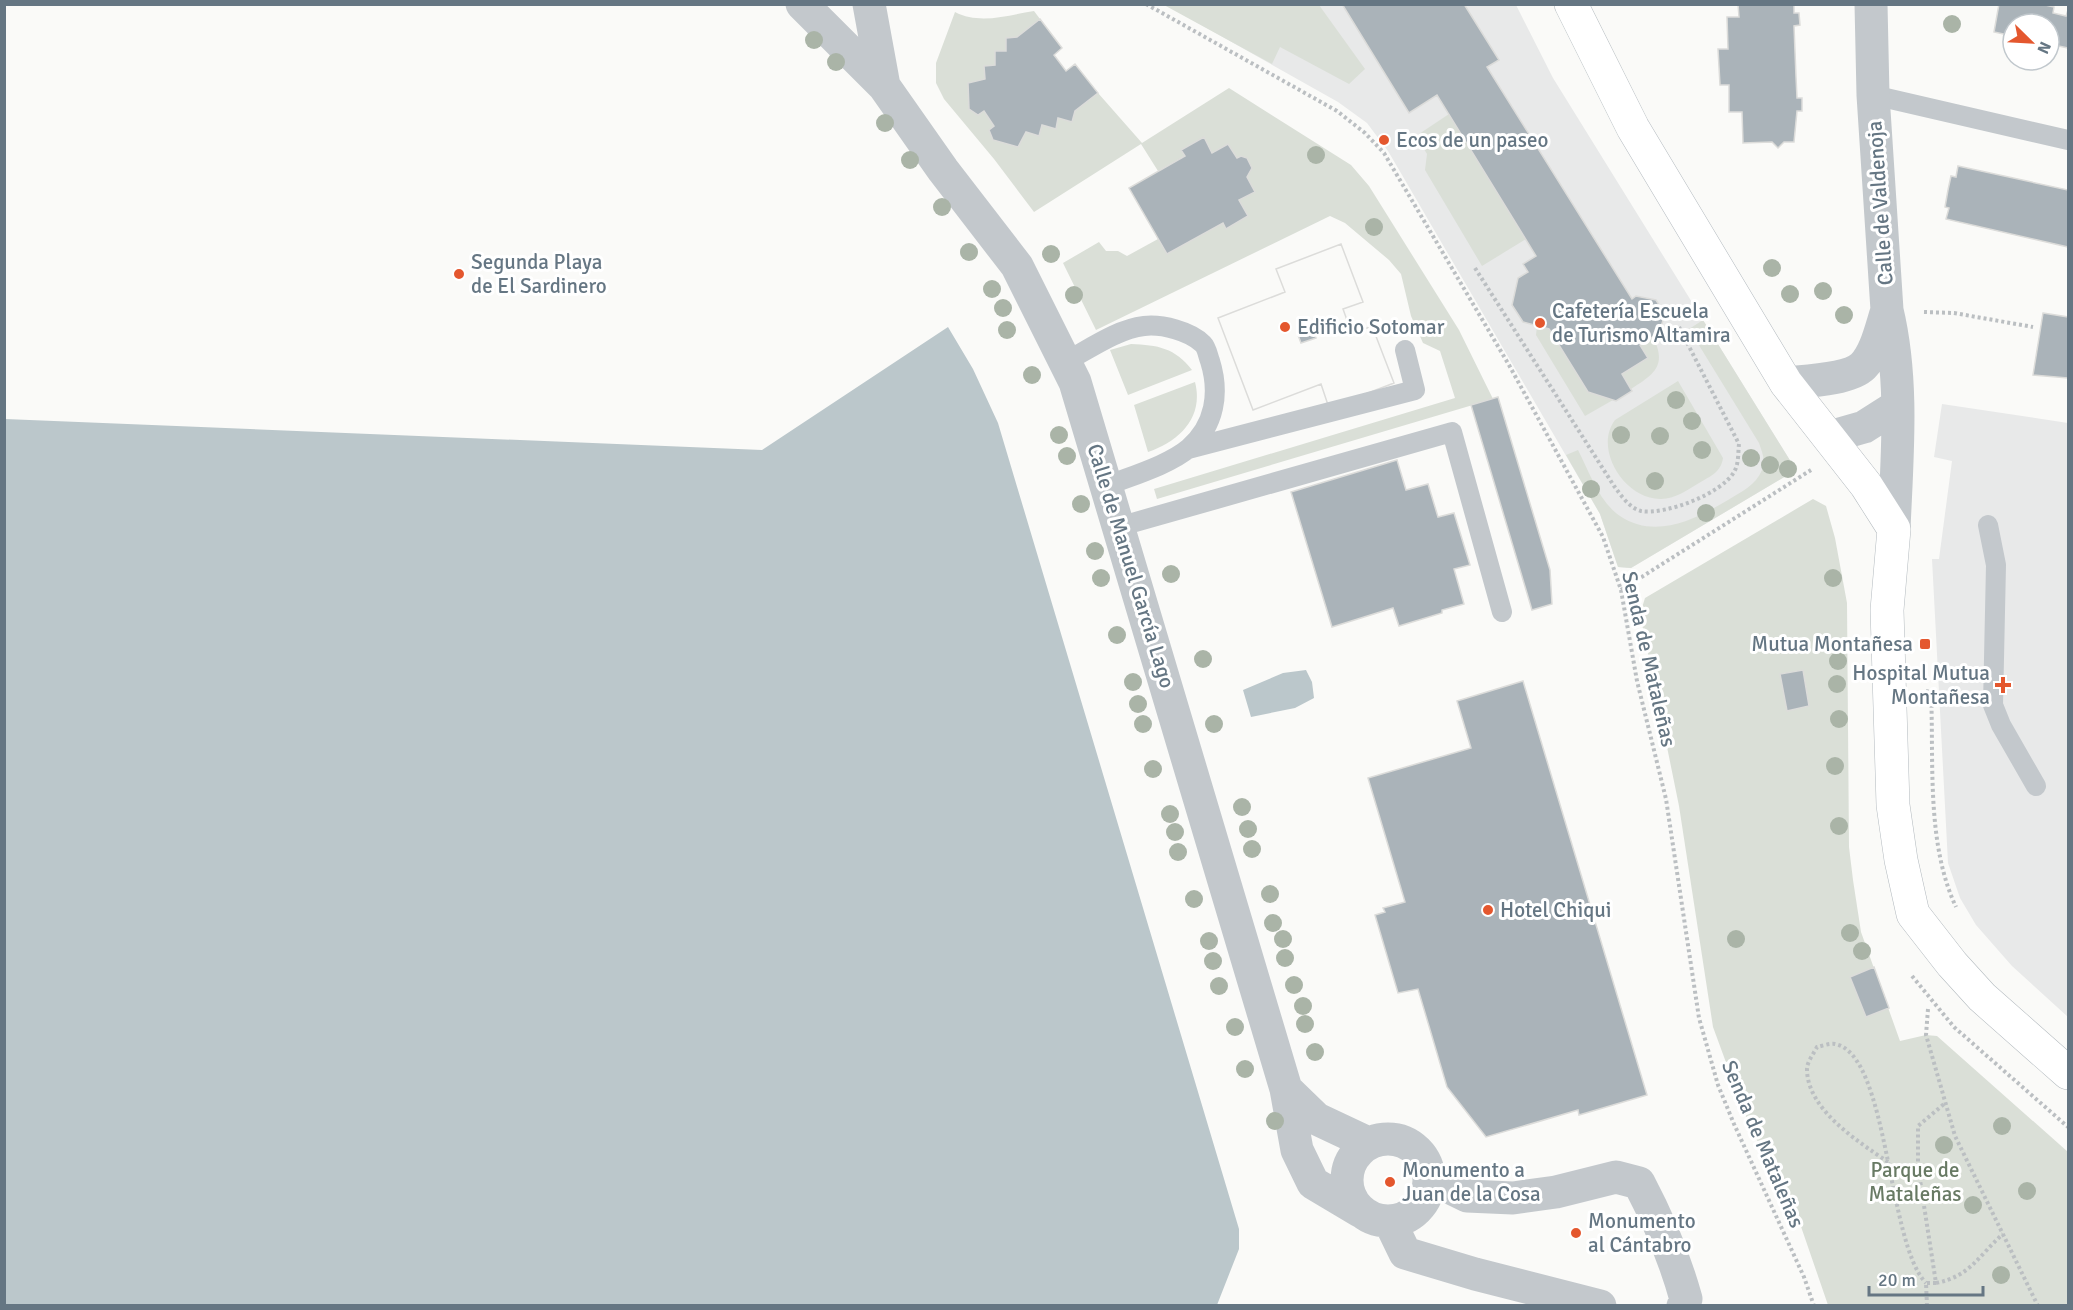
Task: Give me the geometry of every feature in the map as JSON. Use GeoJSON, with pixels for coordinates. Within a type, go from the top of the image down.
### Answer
{"type":"FeatureCollection","features":[{"type":"Feature","properties":{"kind":"main road"},"geometry":{"type":"LineString","coordinates":[[1571,4],[1633,128],[1770,353],[1785,383],[1866,485],[1894,529],[1887,610],[1893,805],[1901,860],[1913,914],[1952,964],[1982,997],[2068,1073]]}},
{"type":"Feature","properties":{"kind":"street","name":"Calle de Manuel García Lago"},"geometry":{"type":"LineString","coordinates":[[802,4],[884,86],[943,170],[1017,266],[1075,382],[1286,1089],[1297,1150],[1313,1182],[1375,1216]]}},
{"type":"Feature","properties":{"kind":"street","name":"Calle de Manuel García Lago"},"geometry":{"type":"LineString","coordinates":[[869,4],[884,86]]}},
{"type":"Feature","properties":{"kind":"street","name":"Calle de Valdenoja"},"geometry":{"type":"LineString","coordinates":[[1871,4],[1873,95],[1887,310],[1893,336],[1897,406],[1894,529]]}},
{"type":"Feature","properties":{"kind":"street","name":"Calle de Valdenoja"},"geometry":{"type":"LineString","coordinates":[[1785,383],[1842,375],[1863,366],[1875,346],[1887,310]]}},
{"type":"Feature","properties":{"kind":"street"},"geometry":{"type":"LineString","coordinates":[[1834,444],[1897,406]]}},
{"type":"Feature","properties":{"kind":"street","name":"Calle de Manuel García Lago"},"geometry":{"type":"LineString","coordinates":[[1286,1089],[1317,1119],[1368,1143]]}},
{"type":"Feature","properties":{"kind":"street"},"geometry":{"type":"LineString","coordinates":[[1375,1216],[1403,1219],[1423,1202],[1430,1178],[1424,1159],[1411,1145],[1386,1138],[1368,1143],[1357,1151],[1347,1175],[1347,1188],[1375,1216],[1405,1252],[1475,1274],[1600,1305]]}},
{"type":"Feature","properties":{"kind":"street"},"geometry":{"type":"LineString","coordinates":[[1430,1178],[1467,1196],[1513,1198],[1556,1192],[1616,1177],[1639,1183],[1657,1216],[1678,1270],[1686,1299],[1683,1305]]}},
{"type":"Feature","properties":{"kind":"lane","name":"Calle de Valdenoja"},"geometry":{"type":"LineString","coordinates":[[1873,95],[2068,140]]}},
{"type":"Feature","properties":{"kind":"lane"},"geometry":{"type":"LineString","coordinates":[[1065,362],[1118,335],[1143,326],[1170,328],[1189,335],[1205,345],[1214,374],[1215,405],[1208,426],[1188,449]]}},
{"type":"Feature","properties":{"kind":"lane"},"geometry":{"type":"LineString","coordinates":[[1106,486],[1150,469],[1188,449],[1415,390],[1405,350]]}},
{"type":"Feature","properties":{"kind":"lane"},"geometry":{"type":"LineString","coordinates":[[1118,527],[1452,432],[1502,612]]}},
{"type":"Feature","properties":{"kind":"lane"},"geometry":{"type":"LineString","coordinates":[[1988,525],[1996,566],[1994,705],[2001,725],[2036,786]]}},
{"type":"Feature","properties":{"kind":"path","name":"Senda de Mataleñas"},"geometry":{"type":"LineString","coordinates":[[1146,4],[1337,111],[1365,133],[1384,153],[1509,365],[1603,537],[1621,590],[1637,681],[1666,799],[1699,1018],[1718,1085],[1804,1277],[1814,1305]]}},
{"type":"Feature","properties":{"kind":"path"},"geometry":{"type":"LineString","coordinates":[[1475,268],[1614,486],[1627,502],[1640,511],[1664,510],[1689,503],[1714,490],[1734,472],[1738,457],[1739,444],[1679,327]]}},
{"type":"Feature","properties":{"kind":"path"},"geometry":{"type":"LineString","coordinates":[[1954,313],[2033,327]]}},
{"type":"Feature","properties":{"kind":"path"},"geometry":{"type":"LineString","coordinates":[[1621,590],[1834,444]]}},
{"type":"Feature","properties":{"kind":"path"},"geometry":{"type":"LineString","coordinates":[[1931,692],[1935,811],[1940,856],[1950,894],[1959,913]]}},
{"type":"Feature","properties":{"kind":"path"},"geometry":{"type":"LineString","coordinates":[[1928,1010],[1926,1035],[1955,1136],[2037,1305]]}},
{"type":"Feature","properties":{"kind":"path"},"geometry":{"type":"LineString","coordinates":[[1888,1162],[1854,1139],[1824,1110],[1812,1086],[1807,1068],[1817,1047],[1834,1044],[1847,1050],[1858,1065],[1873,1097],[1888,1162],[1907,1246],[1917,1273],[1926,1283],[1927,1305]]}},
{"type":"Feature","properties":{"kind":"path"},"geometry":{"type":"LineString","coordinates":[[1936,1283],[1918,1167],[1918,1126],[1944,1104]]}},
{"type":"Feature","properties":{"kind":"path"},"geometry":{"type":"LineString","coordinates":[[1926,1283],[1953,1280],[1968,1271],[2003,1234]]}},
{"type":"Feature","properties":{"kind":"shaded area"},"geometry":{"type":"Polygon","coordinates":[[[1166,5],[1516,5],[1553,78],[1796,470],[1631,568],[1618,567],[1600,514],[1388,151],[1367,123],[1338,102],[1166,5]]]}},
{"type":"Feature","properties":{"kind":"shaded area"},"geometry":{"type":"Polygon","coordinates":[[[948,327],[973,369],[998,423],[1239,1229],[1239,1249],[1217,1305],[5,1305],[5,419],[762,450],[948,327]]]}},
{"type":"Feature","properties":{"kind":"shaded area","name":"Hospital Mutua Montañesa"},"geometry":{"type":"Polygon","coordinates":[[[1942,404],[2068,423],[2068,1017],[2012,966],[1976,925],[1960,898],[1948,863],[1932,559],[1939,559],[1952,461],[1934,457],[1942,404]]]}},
{"type":"Feature","properties":{"kind":"shaded area"},"geometry":{"type":"Polygon","coordinates":[[[1306,670],[1312,682],[1314,698],[1295,708],[1251,717],[1243,690],[1283,673],[1306,670]]]}},
{"type":"Feature","properties":{"kind":"green space"},"geometry":{"type":"Polygon","coordinates":[[[1164,5],[1319,5],[1365,69],[1349,84],[1280,47],[1272,64],[1164,5]]]}},
{"type":"Feature","properties":{"kind":"green space"},"geometry":{"type":"Polygon","coordinates":[[[1034,11],[1040,19],[1017,37],[1006,38],[1006,51],[995,52],[995,65],[984,66],[985,79],[968,83],[969,109],[978,115],[984,111],[994,126],[989,130],[993,140],[1018,147],[1026,132],[1039,136],[1042,125],[1055,129],[1058,118],[1072,122],[1075,111],[1098,93],[1142,143],[1229,88],[1351,165],[1369,186],[1459,330],[1493,399],[1157,499],[1154,489],[1455,398],[1440,351],[1423,343],[1411,316],[1401,274],[1389,260],[1345,223],[1330,216],[1096,330],[1063,263],[1099,242],[1106,251],[1118,251],[1127,256],[1158,239],[1167,254],[1223,223],[1226,228],[1248,216],[1239,200],[1255,192],[1247,177],[1252,168],[1247,158],[1241,156],[1237,158],[1228,144],[1212,153],[1207,143],[1158,171],[1141,144],[1034,212],[944,99],[936,83],[936,63],[955,12],[974,18],[984,18],[1034,11]]]}},
{"type":"Feature","properties":{"kind":"green space"},"geometry":{"type":"Polygon","coordinates":[[[1449,114],[1526,239],[1482,266],[1425,170],[1427,154],[1416,136],[1449,114]]]}},
{"type":"Feature","properties":{"kind":"green space"},"geometry":{"type":"Polygon","coordinates":[[[1703,320],[1796,470],[1631,568],[1618,567],[1600,514],[1566,455],[1578,450],[1606,503],[1620,516],[1634,523],[1648,526],[1676,524],[1703,514],[1748,488],[1762,470],[1764,459],[1759,443],[1689,329],[1703,320]]]}},
{"type":"Feature","properties":{"kind":"green space"},"geometry":{"type":"Polygon","coordinates":[[[1537,326],[1549,329],[1588,392],[1613,400],[1585,416],[1536,335],[1537,326]]]}},
{"type":"Feature","properties":{"kind":"green space"},"geometry":{"type":"Polygon","coordinates":[[[1653,337],[1659,362],[1647,378],[1631,389],[1622,374],[1648,358],[1640,345],[1653,337]]]}},
{"type":"Feature","properties":{"kind":"green space"},"geometry":{"type":"Polygon","coordinates":[[[1131,344],[1165,349],[1179,357],[1192,370],[1128,395],[1110,350],[1131,344]]]}},
{"type":"Feature","properties":{"kind":"green space"},"geometry":{"type":"Polygon","coordinates":[[[1678,381],[1723,458],[1722,463],[1711,476],[1681,494],[1666,499],[1648,497],[1636,491],[1616,471],[1610,458],[1609,432],[1615,420],[1678,381]]]}},
{"type":"Feature","properties":{"kind":"green space"},"geometry":{"type":"Polygon","coordinates":[[[1195,382],[1196,406],[1187,426],[1170,441],[1148,452],[1134,405],[1195,382]]]}},
{"type":"Feature","properties":{"kind":"green space","name":"Parque de Mataleñas"},"geometry":{"type":"Polygon","coordinates":[[[1813,499],[1826,506],[1835,538],[1847,603],[1849,847],[1861,932],[1900,1041],[1926,1035],[1937,1036],[2068,1152],[2068,1305],[1828,1305],[1797,1215],[1749,1125],[1713,1027],[1679,806],[1640,614],[1645,598],[1813,499]]]}},
{"type":"Feature","properties":{"kind":"building"},"geometry":{"type":"Polygon","coordinates":[[[1342,4],[1464,4],[1499,60],[1487,67],[1632,299],[1636,296],[1656,300],[1665,314],[1659,333],[1640,345],[1648,358],[1622,374],[1632,391],[1616,401],[1588,392],[1549,329],[1523,322],[1512,305],[1518,278],[1528,272],[1523,264],[1536,256],[1437,95],[1409,113],[1342,4]]]}},
{"type":"Feature","properties":{"kind":"building"},"geometry":{"type":"Polygon","coordinates":[[[1738,4],[1794,4],[1794,13],[1799,13],[1800,25],[1794,26],[1797,98],[1802,98],[1802,111],[1797,111],[1794,142],[1784,142],[1778,148],[1772,142],[1743,143],[1742,112],[1729,112],[1729,85],[1720,85],[1718,49],[1728,49],[1727,17],[1739,17],[1738,4]]]}},
{"type":"Feature","properties":{"kind":"building"},"geometry":{"type":"Polygon","coordinates":[[[1999,4],[2041,4],[2054,7],[2053,12],[2001,12],[2001,33],[1994,32],[1999,4]]]}},
{"type":"Feature","properties":{"kind":"building"},"geometry":{"type":"Polygon","coordinates":[[[2068,10],[2068,48],[2061,47],[2061,15],[2066,16],[2068,10]]]}},
{"type":"Feature","properties":{"kind":"building"},"geometry":{"type":"Polygon","coordinates":[[[1040,19],[1062,48],[1054,55],[1066,71],[1075,64],[1098,93],[1075,111],[1072,122],[1058,118],[1056,129],[1042,125],[1039,136],[1026,132],[1018,147],[993,140],[989,130],[994,126],[984,111],[978,115],[969,109],[968,83],[985,79],[984,66],[995,65],[995,51],[1006,51],[1006,38],[1017,37],[1040,19]]]}},
{"type":"Feature","properties":{"kind":"building"},"geometry":{"type":"Polygon","coordinates":[[[1204,137],[1212,153],[1228,144],[1237,158],[1241,156],[1247,158],[1252,168],[1247,177],[1255,192],[1239,200],[1248,216],[1226,229],[1223,223],[1167,254],[1129,188],[1185,156],[1181,150],[1204,137]]]}},
{"type":"Feature","properties":{"kind":"building"},"geometry":{"type":"Polygon","coordinates":[[[1958,166],[2068,190],[2068,247],[1946,219],[1949,208],[1945,207],[1951,176],[1956,177],[1958,166]]]}},
{"type":"Feature","properties":{"kind":"building","name":"Edificio Sotomar"},"geometry":{"type":"Polygon","coordinates":[[[1341,244],[1363,302],[1343,309],[1352,334],[1372,326],[1394,383],[1329,408],[1321,384],[1253,410],[1218,318],[1285,292],[1276,269],[1341,244]],[[1313,330],[1298,335],[1301,343],[1316,338],[1313,330]]]}},
{"type":"Feature","properties":{"kind":"building","name":"Edificio Sotomar"},"geometry":{"type":"Polygon","coordinates":[[[1341,244],[1363,302],[1343,309],[1352,334],[1372,326],[1394,383],[1329,408],[1321,384],[1253,410],[1218,318],[1285,292],[1276,269],[1341,244]]]}},
{"type":"Feature","properties":{"kind":"building"},"geometry":{"type":"Polygon","coordinates":[[[2043,313],[2068,317],[2068,378],[2033,375],[2043,313]]]}},
{"type":"Feature","properties":{"kind":"building"},"geometry":{"type":"Polygon","coordinates":[[[1498,397],[1550,570],[1552,604],[1532,610],[1471,405],[1498,397]]]}},
{"type":"Feature","properties":{"kind":"building"},"geometry":{"type":"Polygon","coordinates":[[[1397,460],[1406,490],[1428,484],[1438,517],[1454,513],[1470,565],[1454,569],[1464,604],[1399,626],[1393,608],[1332,627],[1291,492],[1397,460]]]}},
{"type":"Feature","properties":{"kind":"building"},"geometry":{"type":"Polygon","coordinates":[[[1803,670],[1809,706],[1787,711],[1780,674],[1803,670]]]}},
{"type":"Feature","properties":{"kind":"building","name":"Hotel Chiqui"},"geometry":{"type":"Polygon","coordinates":[[[1523,681],[1647,1095],[1579,1115],[1578,1110],[1486,1137],[1447,1087],[1418,989],[1398,993],[1375,915],[1385,912],[1383,908],[1405,902],[1368,778],[1471,748],[1457,701],[1523,681]]]}},
{"type":"Feature","properties":{"kind":"building"},"geometry":{"type":"Polygon","coordinates":[[[1874,967],[1889,1008],[1866,1017],[1850,977],[1874,967]]]}},
{"type":"Feature","properties":{"kind":"place","name":"Ecos de un paseo"},"geometry":{"type":"Point","coordinates":[1384,140]}},
{"type":"Feature","properties":{"kind":"place","name":"Segunda Playa de El Sardinero"},"geometry":{"type":"Point","coordinates":[459,274]}},
{"type":"Feature","properties":{"kind":"place","name":"Cafetería Escuela de Turismo Altamira"},"geometry":{"type":"Point","coordinates":[1540,323]}},
{"type":"Feature","properties":{"kind":"place","name":"Edificio Sotomar"},"geometry":{"type":"Point","coordinates":[1285,327]}},
{"type":"Feature","properties":{"kind":"place","name":"Mutua Montañesa"},"geometry":{"type":"Point","coordinates":[1925,644]}},
{"type":"Feature","properties":{"kind":"place","name":"Hospital Mutua Montañesa"},"geometry":{"type":"Point","coordinates":[2003,685]}},
{"type":"Feature","properties":{"kind":"place","name":"Hotel Chiqui"},"geometry":{"type":"Point","coordinates":[1488,910]}},
{"type":"Feature","properties":{"kind":"place","name":"Monumento a Juan de la Cosa"},"geometry":{"type":"Point","coordinates":[1390,1182]}},
{"type":"Feature","properties":{"kind":"place","name":"Monumento al Cántabro"},"geometry":{"type":"Point","coordinates":[1576,1233]}}]}
